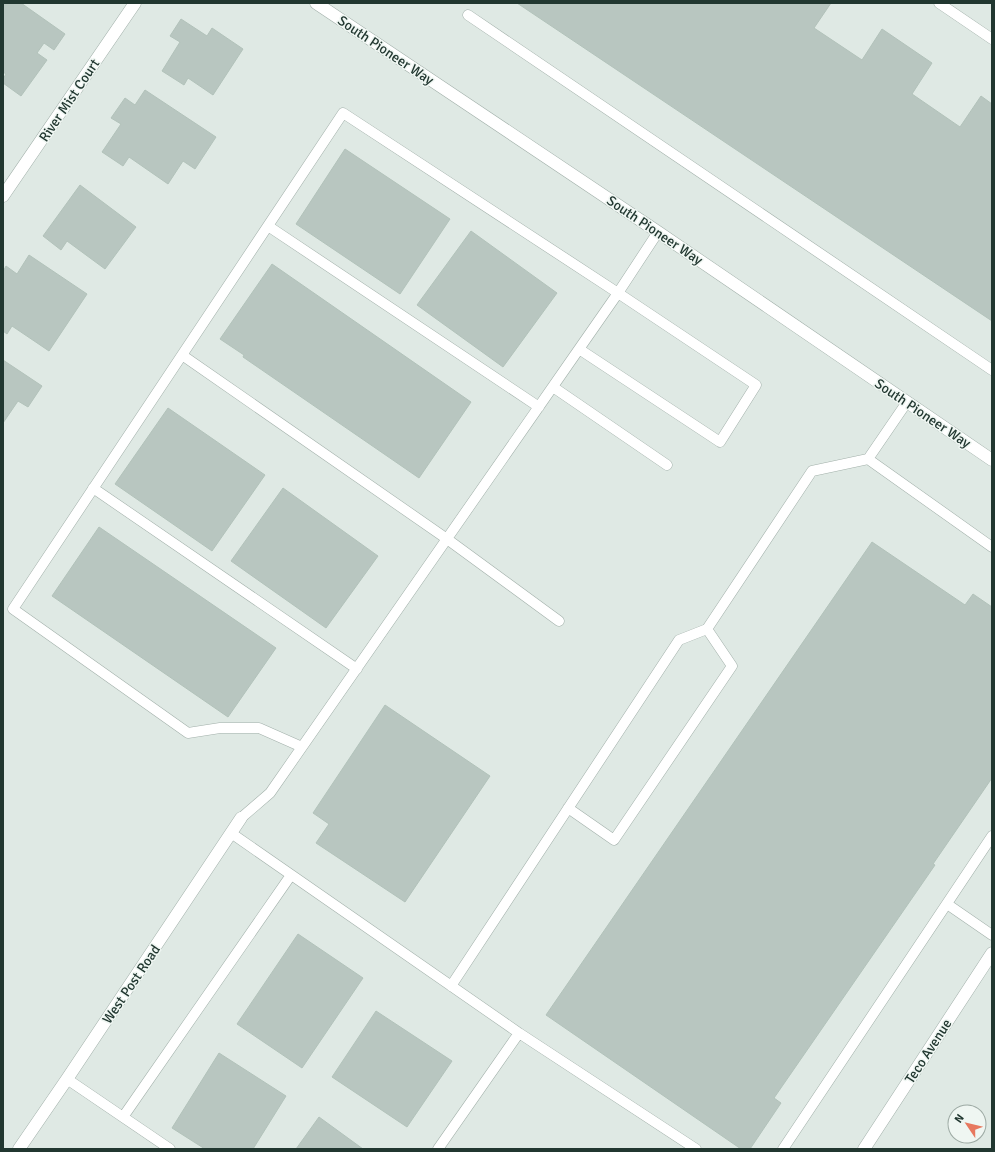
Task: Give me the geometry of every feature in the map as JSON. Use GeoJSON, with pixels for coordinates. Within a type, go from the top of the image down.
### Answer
{"type":"FeatureCollection","features":[{"type":"Feature","properties":{"kind":"street","name":"River Mist Court"},"geometry":{"type":"LineString","coordinates":[[3,196],[135,3]]}},
{"type":"Feature","properties":{"kind":"street","name":"South Pioneer Way"},"geometry":{"type":"LineString","coordinates":[[316,3],[658,232],[992,460]]}},
{"type":"Feature","properties":{"kind":"street","name":"West Post Road"},"geometry":{"type":"LineString","coordinates":[[19,1149],[241,818]]}},
{"type":"Feature","properties":{"kind":"street","name":"Teco Avenue"},"geometry":{"type":"LineString","coordinates":[[864,1149],[992,953]]}},
{"type":"Feature","properties":{"kind":"lane"},"geometry":{"type":"LineString","coordinates":[[939,3],[992,39]]}},
{"type":"Feature","properties":{"kind":"lane"},"geometry":{"type":"LineString","coordinates":[[468,15],[992,370]]}},
{"type":"Feature","properties":{"kind":"lane"},"geometry":{"type":"LineString","coordinates":[[302,747],[259,728],[220,728],[188,732],[12,610],[343,113],[756,385],[720,442],[579,349]]}},
{"type":"Feature","properties":{"kind":"lane"},"geometry":{"type":"LineString","coordinates":[[268,226],[539,407]]}},
{"type":"Feature","properties":{"kind":"lane"},"geometry":{"type":"LineString","coordinates":[[241,818],[270,793],[553,387],[658,232]]}},
{"type":"Feature","properties":{"kind":"lane"},"geometry":{"type":"LineString","coordinates":[[182,355],[447,539],[559,621]]}},
{"type":"Feature","properties":{"kind":"lane"},"geometry":{"type":"LineString","coordinates":[[553,387],[667,465]]}},
{"type":"Feature","properties":{"kind":"lane"},"geometry":{"type":"LineString","coordinates":[[451,986],[679,640],[707,629],[812,472],[868,459],[907,402]]}},
{"type":"Feature","properties":{"kind":"lane"},"geometry":{"type":"LineString","coordinates":[[868,459],[992,547]]}},
{"type":"Feature","properties":{"kind":"lane"},"geometry":{"type":"LineString","coordinates":[[94,488],[356,669]]}},
{"type":"Feature","properties":{"kind":"lane"},"geometry":{"type":"LineString","coordinates":[[568,808],[614,840],[732,666],[707,629]]}},
{"type":"Feature","properties":{"kind":"lane"},"geometry":{"type":"LineString","coordinates":[[231,833],[519,1033],[696,1149]]}},
{"type":"Feature","properties":{"kind":"lane"},"geometry":{"type":"LineString","coordinates":[[783,1149],[992,836]]}},
{"type":"Feature","properties":{"kind":"lane"},"geometry":{"type":"LineString","coordinates":[[123,1117],[291,874]]}},
{"type":"Feature","properties":{"kind":"lane"},"geometry":{"type":"LineString","coordinates":[[947,904],[992,935]]}},
{"type":"Feature","properties":{"kind":"lane"},"geometry":{"type":"LineString","coordinates":[[438,1149],[519,1033]]}},
{"type":"Feature","properties":{"kind":"lane"},"geometry":{"type":"LineString","coordinates":[[67,1079],[170,1149]]}},
{"type":"Feature","properties":{"kind":"building"},"geometry":{"type":"Polygon","coordinates":[[[3,3],[21,3],[65,34],[54,50],[44,43],[37,53],[47,60],[21,96],[3,83],[3,79],[6,74],[3,72],[3,3]]]}},
{"type":"Feature","properties":{"kind":"building"},"geometry":{"type":"Polygon","coordinates":[[[517,3],[831,3],[814,28],[862,60],[882,29],[932,63],[912,94],[960,127],[981,96],[992,104],[992,321],[517,3]]]}},
{"type":"Feature","properties":{"kind":"building"},"geometry":{"type":"Polygon","coordinates":[[[181,19],[207,36],[212,28],[243,49],[213,95],[188,78],[184,85],[162,71],[180,42],[170,36],[181,19]]]}},
{"type":"Feature","properties":{"kind":"building"},"geometry":{"type":"Polygon","coordinates":[[[145,90],[216,137],[195,169],[183,161],[168,184],[129,157],[123,166],[102,152],[121,124],[111,118],[125,98],[135,105],[145,90]]]}},
{"type":"Feature","properties":{"kind":"building"},"geometry":{"type":"Polygon","coordinates":[[[345,149],[450,219],[400,294],[296,224],[345,149]]]}},
{"type":"Feature","properties":{"kind":"building"},"geometry":{"type":"Polygon","coordinates":[[[80,185],[136,227],[105,269],[67,241],[61,250],[43,236],[80,185]]]}},
{"type":"Feature","properties":{"kind":"building"},"geometry":{"type":"Polygon","coordinates":[[[471,231],[557,293],[503,367],[417,305],[471,231]]]}},
{"type":"Feature","properties":{"kind":"building"},"geometry":{"type":"Polygon","coordinates":[[[29,255],[87,294],[49,351],[12,326],[7,334],[3,331],[3,272],[6,266],[17,274],[29,255]]]}},
{"type":"Feature","properties":{"kind":"building"},"geometry":{"type":"Polygon","coordinates":[[[272,264],[471,402],[419,478],[243,357],[244,355],[220,339],[272,264]]]}},
{"type":"Feature","properties":{"kind":"building"},"geometry":{"type":"Polygon","coordinates":[[[3,360],[42,386],[28,407],[18,401],[3,423],[3,360]]]}},
{"type":"Feature","properties":{"kind":"building"},"geometry":{"type":"Polygon","coordinates":[[[168,408],[265,475],[212,551],[115,484],[168,408]]]}},
{"type":"Feature","properties":{"kind":"building"},"geometry":{"type":"Polygon","coordinates":[[[283,488],[378,556],[326,628],[231,561],[283,488]]]}},
{"type":"Feature","properties":{"kind":"building"},"geometry":{"type":"Polygon","coordinates":[[[99,527],[276,648],[228,717],[52,596],[99,527]]]}},
{"type":"Feature","properties":{"kind":"building"},"geometry":{"type":"Polygon","coordinates":[[[872,542],[965,605],[973,594],[992,607],[992,778],[933,864],[935,865],[774,1098],[781,1103],[750,1149],[741,1149],[546,1015],[872,542]]]}},
{"type":"Feature","properties":{"kind":"building"},"geometry":{"type":"Polygon","coordinates":[[[385,705],[490,776],[405,902],[316,843],[329,824],[313,813],[385,705]]]}},
{"type":"Feature","properties":{"kind":"building"},"geometry":{"type":"Polygon","coordinates":[[[298,934],[363,978],[302,1068],[237,1024],[298,934]]]}},
{"type":"Feature","properties":{"kind":"building"},"geometry":{"type":"Polygon","coordinates":[[[376,1011],[452,1061],[407,1127],[332,1077],[376,1011]]]}},
{"type":"Feature","properties":{"kind":"building"},"geometry":{"type":"Polygon","coordinates":[[[219,1053],[286,1096],[253,1149],[205,1149],[172,1128],[219,1053]]]}},
{"type":"Feature","properties":{"kind":"building"},"geometry":{"type":"Polygon","coordinates":[[[319,1117],[363,1149],[296,1149],[319,1117]]]}}]}
